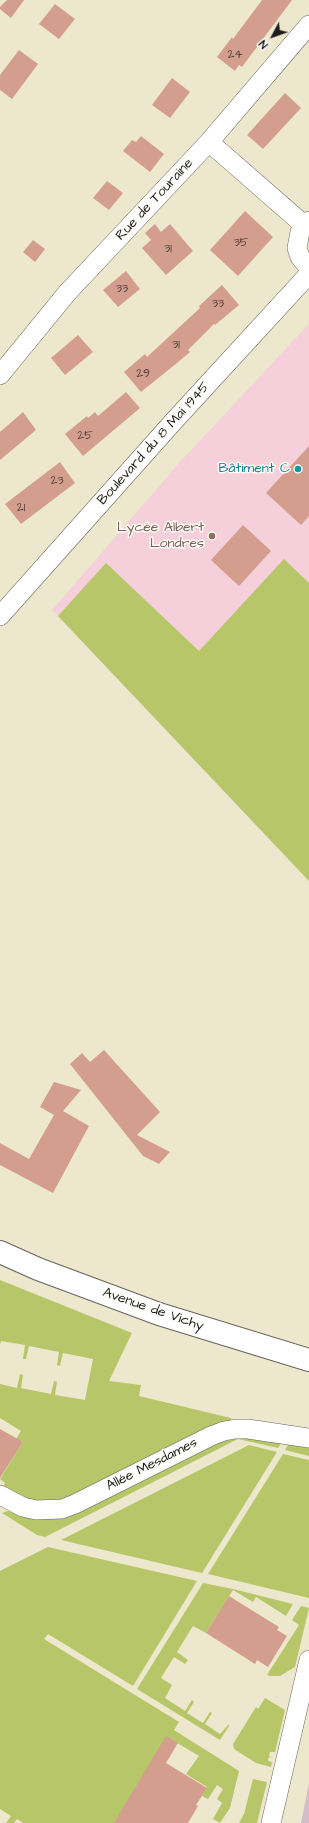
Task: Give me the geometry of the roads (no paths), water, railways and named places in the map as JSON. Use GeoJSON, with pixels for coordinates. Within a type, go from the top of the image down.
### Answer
{"type":"FeatureCollection","features":[{"type":"Feature","properties":{"kind":"main road","name":"Avenue de Vichy"},"geometry":{"type":"LineString","coordinates":[[0,1252],[38,1269],[160,1314],[309,1360]]}},
{"type":"Feature","properties":{"kind":"street","name":"Rue de Touraine"},"geometry":{"type":"LineString","coordinates":[[0,375],[67,293],[209,142],[309,25]]}},
{"type":"Feature","properties":{"kind":"street"},"geometry":{"type":"LineString","coordinates":[[209,142],[307,223],[300,232],[297,248],[300,257],[309,268]]}},
{"type":"Feature","properties":{"kind":"street","name":"Boulevard du 8 Mai 1945"},"geometry":{"type":"LineString","coordinates":[[0,616],[173,422],[309,274]]}},
{"type":"Feature","properties":{"kind":"street","name":"Allée Mesdames"},"geometry":{"type":"LineString","coordinates":[[0,1495],[23,1507],[36,1510],[62,1509],[224,1431],[248,1429],[309,1438]]}},
{"type":"Feature","properties":{"kind":"street"},"geometry":{"type":"LineString","coordinates":[[271,1823],[309,1660]]}},
{"type":"Feature","properties":{"kind":"place","name":"Bâtiment C"},"geometry":{"type":"Point","coordinates":[298,469]}},
{"type":"Feature","properties":{"kind":"place","name":"Lycée Albert Londres"},"geometry":{"type":"Point","coordinates":[212,536]}}]}
